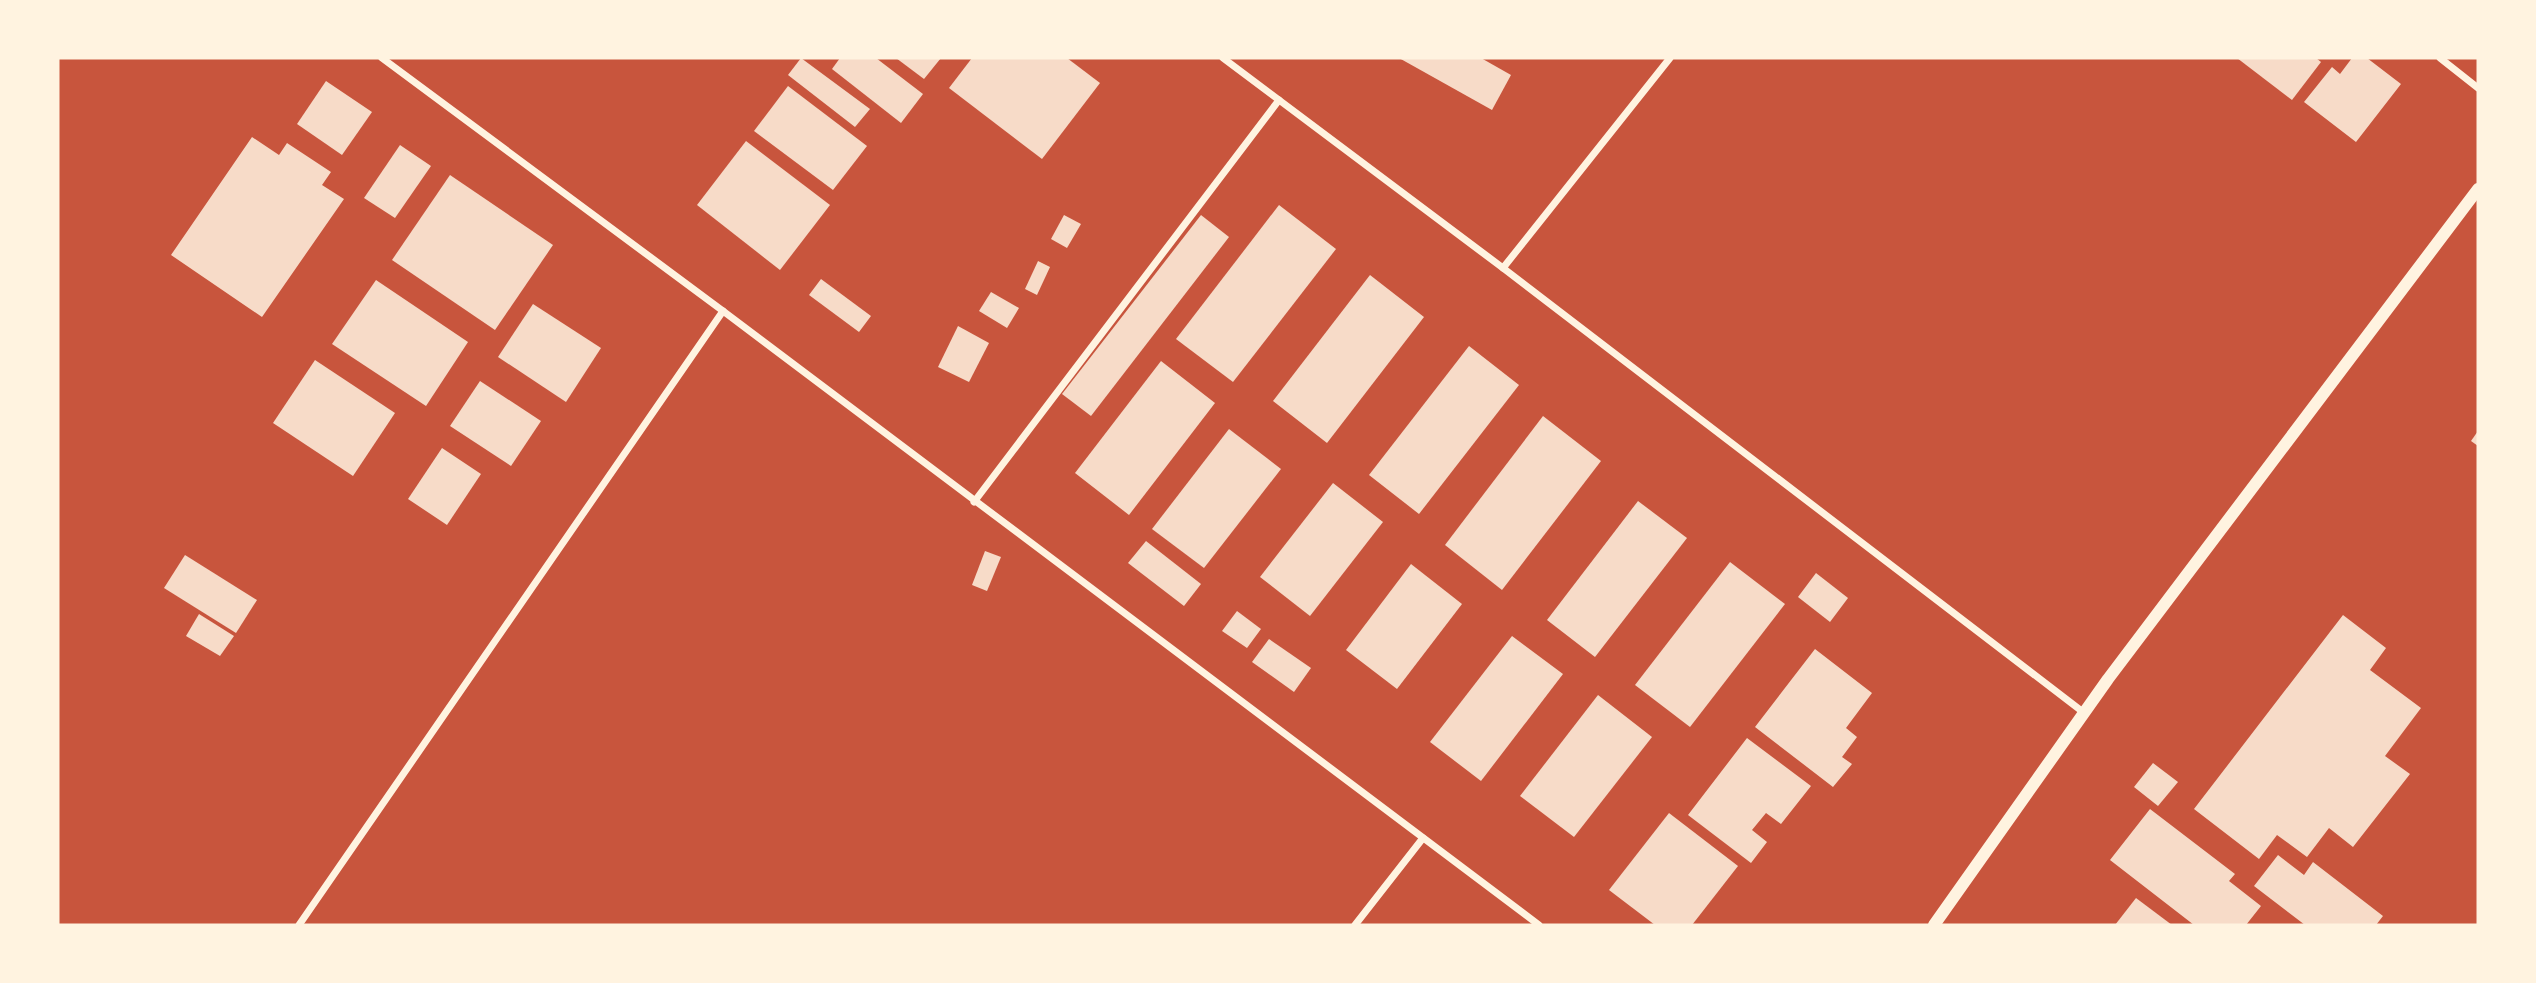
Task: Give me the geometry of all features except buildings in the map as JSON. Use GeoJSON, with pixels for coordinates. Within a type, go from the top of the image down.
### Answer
{"type":"FeatureCollection","features":[{"type":"Feature","properties":{"kind":"street"},"geometry":{"type":"LineString","coordinates":[[382,58],[1539,925]]}},
{"type":"Feature","properties":{"kind":"street"},"geometry":{"type":"LineString","coordinates":[[1223,58],[1503,268],[2083,712]]}},
{"type":"Feature","properties":{"kind":"street"},"geometry":{"type":"LineString","coordinates":[[1503,268],[1670,58]]}},
{"type":"Feature","properties":{"kind":"street"},"geometry":{"type":"LineString","coordinates":[[2440,58],[2478,88]]}},
{"type":"Feature","properties":{"kind":"street"},"geometry":{"type":"LineString","coordinates":[[974,502],[1279,100]]}},
{"type":"Feature","properties":{"kind":"street"},"geometry":{"type":"LineString","coordinates":[[1934,925],[2083,712],[2478,189]]}},
{"type":"Feature","properties":{"kind":"street"},"geometry":{"type":"LineString","coordinates":[[299,925],[723,311]]}},
{"type":"Feature","properties":{"kind":"street"},"geometry":{"type":"LineString","coordinates":[[1355,925],[1423,838]]}}]}
